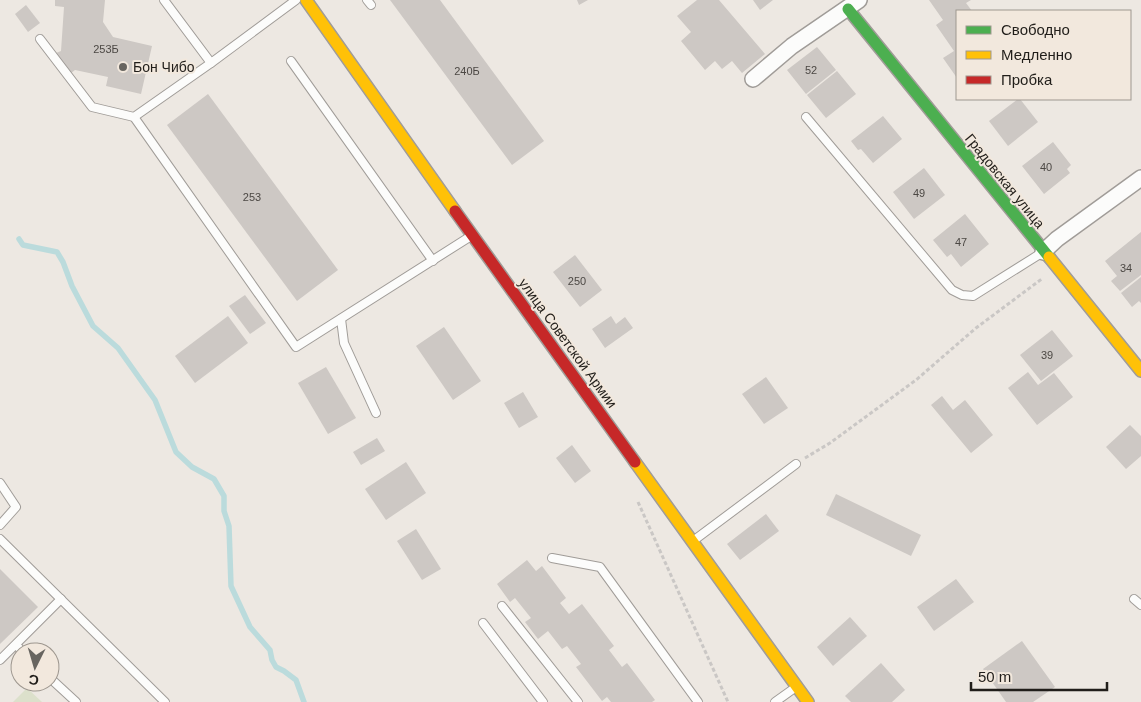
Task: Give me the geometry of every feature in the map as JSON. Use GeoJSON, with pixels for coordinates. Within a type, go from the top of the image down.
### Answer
{"type":"FeatureCollection","features":[{"type":"Feature","properties":{"kind":"street","name":"улица Советской Армии"},"geometry":{"type":"LineString","coordinates":[[306,0],[472,235],[808,702]]}},
{"type":"Feature","properties":{"kind":"street"},"geometry":{"type":"LineString","coordinates":[[754,79],[792,46],[853,4]]}},
{"type":"Feature","properties":{"kind":"street","name":"Градовская улица"},"geometry":{"type":"LineString","coordinates":[[853,4],[1043,252],[1141,371]]}},
{"type":"Feature","properties":{"kind":"street"},"geometry":{"type":"LineString","coordinates":[[1043,252],[1057,239],[1141,178]]}},
{"type":"Feature","properties":{"kind":"lane"},"geometry":{"type":"LineString","coordinates":[[164,0],[211,63]]}},
{"type":"Feature","properties":{"kind":"lane"},"geometry":{"type":"LineString","coordinates":[[134,116],[211,63],[296,0]]}},
{"type":"Feature","properties":{"kind":"lane"},"geometry":{"type":"LineString","coordinates":[[40,39],[92,107],[134,116],[296,347],[472,235]]}},
{"type":"Feature","properties":{"kind":"lane"},"geometry":{"type":"LineString","coordinates":[[291,61],[433,261]]}},
{"type":"Feature","properties":{"kind":"lane"},"geometry":{"type":"LineString","coordinates":[[806,117],[952,290],[962,295],[973,296],[1043,252]]}},
{"type":"Feature","properties":{"kind":"lane"},"geometry":{"type":"LineString","coordinates":[[341,318],[344,343],[376,413]]}},
{"type":"Feature","properties":{"kind":"lane"},"geometry":{"type":"LineString","coordinates":[[693,540],[796,464]]}},
{"type":"Feature","properties":{"kind":"lane"},"geometry":{"type":"LineString","coordinates":[[0,483],[16,507],[0,525]]}},
{"type":"Feature","properties":{"kind":"lane"},"geometry":{"type":"LineString","coordinates":[[1,543],[164,702]]}},
{"type":"Feature","properties":{"kind":"lane"},"geometry":{"type":"LineString","coordinates":[[552,558],[600,567],[696,701]]}},
{"type":"Feature","properties":{"kind":"lane"},"geometry":{"type":"LineString","coordinates":[[1134,599],[1141,605]]}},
{"type":"Feature","properties":{"kind":"lane"},"geometry":{"type":"LineString","coordinates":[[19,642],[61,600]]}},
{"type":"Feature","properties":{"kind":"lane"},"geometry":{"type":"LineString","coordinates":[[502,606],[578,702]]}},
{"type":"Feature","properties":{"kind":"lane"},"geometry":{"type":"LineString","coordinates":[[483,623],[543,702]]}},
{"type":"Feature","properties":{"kind":"lane"},"geometry":{"type":"LineString","coordinates":[[0,660],[10,651]]}},
{"type":"Feature","properties":{"kind":"lane"},"geometry":{"type":"LineString","coordinates":[[60,687],[76,702]]}},
{"type":"Feature","properties":{"kind":"lane"},"geometry":{"type":"LineString","coordinates":[[775,702],[796,687]]}},
{"type":"Feature","properties":{"kind":"path"},"geometry":{"type":"LineString","coordinates":[[796,464],[830,443],[916,380],[976,328],[1056,268]]}},
{"type":"Feature","properties":{"kind":"path"},"geometry":{"type":"LineString","coordinates":[[637,498],[728,702]]}},
{"type":"Feature","properties":{"kind":"green space"},"geometry":{"type":"Polygon","coordinates":[[[23,692],[31,692],[42,702],[13,702],[23,692]]]}},
{"type":"Feature","properties":{"kind":"building"},"geometry":{"type":"Polygon","coordinates":[[[55,0],[105,0],[103,22],[113,37],[152,46],[141,94],[106,86],[108,77],[75,70],[71,73],[56,53],[61,51],[64,7],[55,6],[55,0]]]}},
{"type":"Feature","properties":{"kind":"building"},"geometry":{"type":"Polygon","coordinates":[[[390,0],[440,0],[544,141],[512,165],[390,0]]]}},
{"type":"Feature","properties":{"kind":"building"},"geometry":{"type":"Polygon","coordinates":[[[577,0],[588,0],[579,5],[577,0]]]}},
{"type":"Feature","properties":{"kind":"building"},"geometry":{"type":"Polygon","coordinates":[[[697,0],[719,0],[765,54],[742,73],[732,61],[722,69],[715,61],[705,70],[681,41],[691,32],[677,16],[697,0]]]}},
{"type":"Feature","properties":{"kind":"building"},"geometry":{"type":"Polygon","coordinates":[[[753,0],[773,0],[760,10],[753,0]]]}},
{"type":"Feature","properties":{"kind":"building"},"geometry":{"type":"Polygon","coordinates":[[[929,0],[971,0],[966,3],[971,10],[956,10],[956,77],[943,58],[954,51],[936,25],[943,20],[929,0]]]}},
{"type":"Feature","properties":{"kind":"building"},"geometry":{"type":"Polygon","coordinates":[[[26,5],[40,23],[28,32],[15,14],[26,5]]]}},
{"type":"Feature","properties":{"kind":"building"},"geometry":{"type":"Polygon","coordinates":[[[817,47],[836,70],[806,94],[787,70],[817,47]]]}},
{"type":"Feature","properties":{"kind":"building"},"geometry":{"type":"Polygon","coordinates":[[[837,71],[856,94],[826,118],[807,95],[837,71]]]}},
{"type":"Feature","properties":{"kind":"building"},"geometry":{"type":"Polygon","coordinates":[[[208,94],[338,270],[297,301],[167,125],[208,94]]]}},
{"type":"Feature","properties":{"kind":"building"},"geometry":{"type":"Polygon","coordinates":[[[1017,100],[1021,100],[1038,122],[1008,146],[989,121],[1017,100]]]}},
{"type":"Feature","properties":{"kind":"building"},"geometry":{"type":"Polygon","coordinates":[[[883,116],[902,139],[873,163],[851,141],[883,116]]]}},
{"type":"Feature","properties":{"kind":"building"},"geometry":{"type":"Polygon","coordinates":[[[1053,142],[1071,165],[1067,169],[1070,173],[1044,194],[1022,166],[1053,142]]]}},
{"type":"Feature","properties":{"kind":"building"},"geometry":{"type":"Polygon","coordinates":[[[924,168],[945,195],[914,219],[893,192],[924,168]]]}},
{"type":"Feature","properties":{"kind":"building"},"geometry":{"type":"Polygon","coordinates":[[[965,214],[989,244],[961,267],[951,254],[947,257],[933,240],[965,214]]]}},
{"type":"Feature","properties":{"kind":"building"},"geometry":{"type":"Polygon","coordinates":[[[1141,232],[1141,275],[1120,291],[1111,281],[1117,276],[1105,261],[1141,232]]]}},
{"type":"Feature","properties":{"kind":"building"},"geometry":{"type":"Polygon","coordinates":[[[575,255],[602,290],[580,307],[553,272],[575,255]]]}},
{"type":"Feature","properties":{"kind":"building"},"geometry":{"type":"Polygon","coordinates":[[[1141,277],[1141,303],[1139,301],[1132,307],[1121,293],[1141,277]]]}},
{"type":"Feature","properties":{"kind":"building"},"geometry":{"type":"Polygon","coordinates":[[[245,295],[266,323],[250,334],[229,306],[245,295]]]}},
{"type":"Feature","properties":{"kind":"building"},"geometry":{"type":"Polygon","coordinates":[[[228,316],[248,343],[195,383],[175,356],[228,316]]]}},
{"type":"Feature","properties":{"kind":"building"},"geometry":{"type":"Polygon","coordinates":[[[611,316],[616,324],[625,317],[633,328],[605,348],[592,329],[611,316]]]}},
{"type":"Feature","properties":{"kind":"building"},"geometry":{"type":"Polygon","coordinates":[[[444,327],[481,381],[453,400],[416,346],[444,327]]]}},
{"type":"Feature","properties":{"kind":"building"},"geometry":{"type":"Polygon","coordinates":[[[1052,330],[1073,356],[1041,381],[1020,355],[1052,330]]]}},
{"type":"Feature","properties":{"kind":"building"},"geometry":{"type":"Polygon","coordinates":[[[326,367],[356,418],[328,434],[298,383],[326,367]]]}},
{"type":"Feature","properties":{"kind":"building"},"geometry":{"type":"Polygon","coordinates":[[[1028,372],[1038,385],[1054,373],[1073,397],[1037,425],[1008,388],[1028,372]]]}},
{"type":"Feature","properties":{"kind":"building"},"geometry":{"type":"Polygon","coordinates":[[[766,377],[788,408],[764,424],[742,394],[766,377]]]}},
{"type":"Feature","properties":{"kind":"building"},"geometry":{"type":"Polygon","coordinates":[[[523,392],[538,417],[519,428],[504,403],[523,392]]]}},
{"type":"Feature","properties":{"kind":"building"},"geometry":{"type":"Polygon","coordinates":[[[942,396],[953,410],[965,400],[993,435],[971,453],[931,405],[942,396]]]}},
{"type":"Feature","properties":{"kind":"building"},"geometry":{"type":"Polygon","coordinates":[[[1130,425],[1141,436],[1141,456],[1126,469],[1106,447],[1130,425]]]}},
{"type":"Feature","properties":{"kind":"building"},"geometry":{"type":"Polygon","coordinates":[[[377,438],[385,451],[361,465],[353,452],[377,438]]]}},
{"type":"Feature","properties":{"kind":"building"},"geometry":{"type":"Polygon","coordinates":[[[572,445],[591,471],[575,483],[556,458],[572,445]]]}},
{"type":"Feature","properties":{"kind":"building"},"geometry":{"type":"Polygon","coordinates":[[[406,462],[426,493],[386,520],[365,489],[406,462]]]}},
{"type":"Feature","properties":{"kind":"building"},"geometry":{"type":"Polygon","coordinates":[[[836,494],[921,535],[911,556],[826,515],[836,494]]]}},
{"type":"Feature","properties":{"kind":"building"},"geometry":{"type":"Polygon","coordinates":[[[766,514],[779,531],[740,560],[727,544],[766,514]]]}},
{"type":"Feature","properties":{"kind":"building"},"geometry":{"type":"Polygon","coordinates":[[[416,529],[441,569],[422,580],[397,541],[416,529]]]}},
{"type":"Feature","properties":{"kind":"building"},"geometry":{"type":"Polygon","coordinates":[[[527,560],[536,571],[542,566],[566,598],[560,603],[569,614],[582,604],[614,646],[609,650],[622,667],[627,663],[655,700],[652,702],[611,702],[607,697],[602,701],[576,667],[581,664],[567,646],[562,649],[548,631],[538,639],[525,622],[531,618],[515,598],[510,602],[497,584],[527,560]]]}},
{"type":"Feature","properties":{"kind":"building"},"geometry":{"type":"Polygon","coordinates":[[[0,569],[38,607],[0,644],[0,569]]]}},
{"type":"Feature","properties":{"kind":"building"},"geometry":{"type":"Polygon","coordinates":[[[956,579],[974,602],[934,631],[917,607],[956,579]]]}},
{"type":"Feature","properties":{"kind":"building"},"geometry":{"type":"Polygon","coordinates":[[[850,617],[867,636],[833,666],[817,647],[850,617]]]}},
{"type":"Feature","properties":{"kind":"building"},"geometry":{"type":"Polygon","coordinates":[[[1022,641],[1055,687],[1033,702],[1006,702],[983,669],[1022,641]]]}},
{"type":"Feature","properties":{"kind":"building"},"geometry":{"type":"Polygon","coordinates":[[[881,663],[905,690],[892,702],[851,702],[845,696],[881,663]]]}},
{"type":"Feature","properties":{"kind":"waterway"},"geometry":{"type":"LineString","coordinates":[[19,239],[23,245],[57,252],[93,326],[118,348],[155,400],[176,452],[192,467],[214,479],[224,496],[224,511],[229,526],[231,586],[250,627],[270,650],[276,667],[296,680],[304,702]]}},
{"type":"Feature","properties":{"kind":"traffic: fast"},"geometry":{"type":"LineString","coordinates":[[848,9],[1049,257]]}},
{"type":"Feature","properties":{"kind":"traffic: slow"},"geometry":{"type":"LineString","coordinates":[[306,0],[455,211]]}},
{"type":"Feature","properties":{"kind":"traffic: slow"},"geometry":{"type":"LineString","coordinates":[[1049,257],[1141,371]]}},
{"type":"Feature","properties":{"kind":"traffic: slow"},"geometry":{"type":"LineString","coordinates":[[635,462],[808,702]]}},
{"type":"Feature","properties":{"kind":"traffic: jam"},"geometry":{"type":"LineString","coordinates":[[455,211],[635,462]]}},
{"type":"Feature","properties":{"kind":"place","name":"Бон Чибо"},"geometry":{"type":"Point","coordinates":[123,67]}}]}
